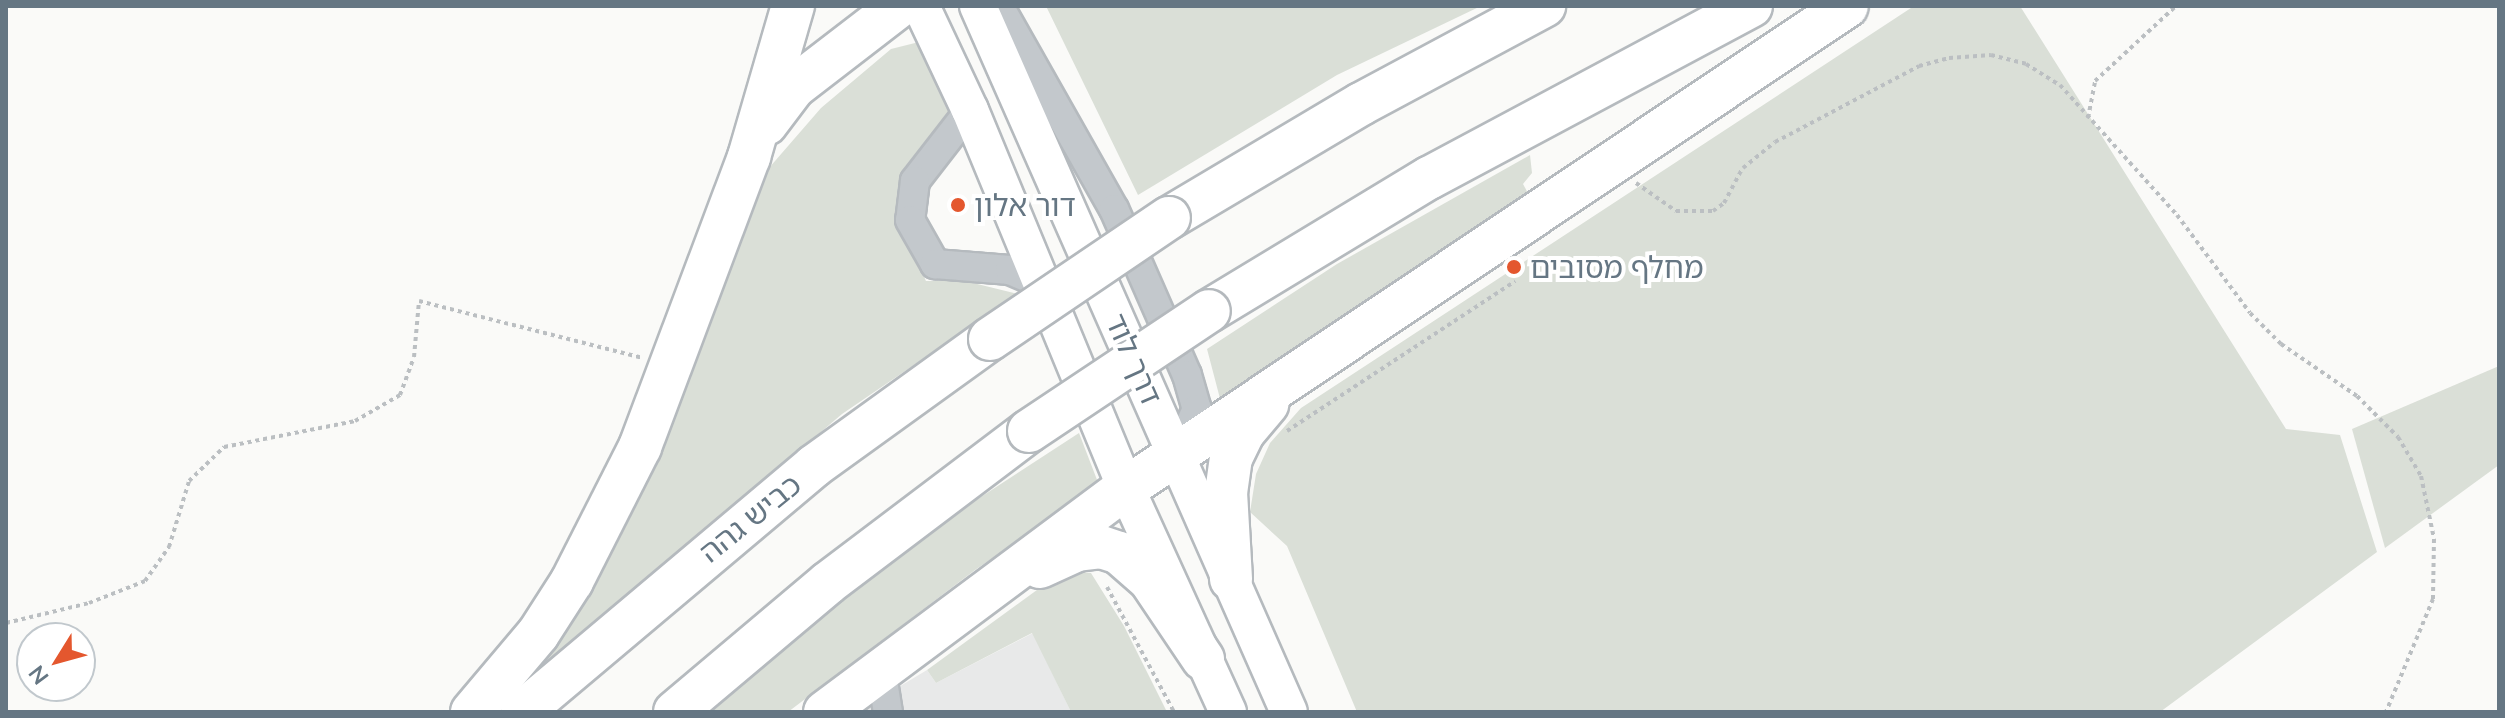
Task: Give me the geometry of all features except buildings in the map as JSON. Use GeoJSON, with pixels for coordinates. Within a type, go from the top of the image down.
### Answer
{"type":"FeatureCollection","features":[{"type":"Feature","properties":{"kind":"highway"},"geometry":{"type":"LineString","coordinates":[[472,712],[538,634],[572,581],[640,447],[749,157],[793,6]]}},
{"type":"Feature","properties":{"kind":"highway"},"geometry":{"type":"LineString","coordinates":[[749,157],[794,87],[899,6]]}},
{"type":"Feature","properties":{"kind":"highway","name":"כביש גהה"},"geometry":{"type":"LineString","coordinates":[[522,712],[814,466],[990,339],[1169,218],[1361,104],[1544,6]]}},
{"type":"Feature","properties":{"kind":"highway"},"geometry":{"type":"LineString","coordinates":[[675,712],[828,583],[1029,431],[1209,311],[1429,178],[1751,6]]}},
{"type":"Feature","properties":{"kind":"highway"},"geometry":{"type":"LineString","coordinates":[[825,712],[1126,488],[1288,384],[1847,6]]}},
{"type":"Feature","properties":{"kind":"highway"},"geometry":{"type":"LineString","coordinates":[[1231,579],[1226,493],[1231,458],[1255,415],[1288,384]]}},
{"type":"Feature","properties":{"kind":"highway"},"geometry":{"type":"LineString","coordinates":[[833,712],[886,697],[1048,561],[1101,547],[1119,553],[1150,580],[1203,659]]}},
{"type":"Feature","properties":{"kind":"main road","name":"דרך לוד"},"geometry":{"type":"LineString","coordinates":[[921,6],[970,110],[1126,488],[1228,712]]}},
{"type":"Feature","properties":{"kind":"main road","name":"דרך לוד"},"geometry":{"type":"LineString","coordinates":[[978,6],[1289,712]]}},
{"type":"Feature","properties":{"kind":"lane"},"geometry":{"type":"LineString","coordinates":[[999,6],[1114,209],[1187,375],[1197,409],[1176,454]]}},
{"type":"Feature","properties":{"kind":"lane"},"geometry":{"type":"LineString","coordinates":[[970,110],[915,181],[910,220],[935,264],[1010,270],[1041,283]]}},
{"type":"Feature","properties":{"kind":"path"},"geometry":{"type":"LineString","coordinates":[[2088,118],[2095,81],[2176,6]]}},
{"type":"Feature","properties":{"kind":"path"},"geometry":{"type":"LineString","coordinates":[[1618,161],[1641,189],[1676,211],[1713,211],[1724,203],[1743,168],[1775,142],[1907,71],[1949,58],[1991,55],[2026,64],[2060,85],[2177,215],[2250,313],[2281,344],[2357,396],[2398,437],[2421,476],[2434,539],[2433,599],[2386,712]]}},
{"type":"Feature","properties":{"kind":"path"},"geometry":{"type":"LineString","coordinates":[[1275,440],[1515,281]]}},
{"type":"Feature","properties":{"kind":"path"},"geometry":{"type":"LineString","coordinates":[[6,623],[89,603],[145,581],[169,547],[189,481],[224,447],[355,421],[400,395],[414,357],[419,301],[669,367]]}},
{"type":"Feature","properties":{"kind":"shaded area"},"geometry":{"type":"Polygon","coordinates":[[[1046,6],[1481,6],[1337,75],[1138,195],[1046,6]]]}},
{"type":"Feature","properties":{"kind":"shaded area"},"geometry":{"type":"Polygon","coordinates":[[[1914,6],[2020,6],[2286,429],[2340,435],[2377,552],[2160,712],[1357,712],[1287,546],[1250,512],[1256,474],[1270,443],[1301,408],[1914,6]]]}},
{"type":"Feature","properties":{"kind":"shaded area"},"geometry":{"type":"Polygon","coordinates":[[[923,41],[953,108],[910,171],[895,214],[926,281],[965,281],[1018,294],[842,414],[494,712],[756,183],[821,108],[891,49],[923,41]]]}},
{"type":"Feature","properties":{"kind":"shaded area"},"geometry":{"type":"Polygon","coordinates":[[[1530,155],[1532,173],[1523,184],[1530,197],[1223,410],[1207,349],[1337,264],[1530,155]]]}},
{"type":"Feature","properties":{"kind":"shaded area"},"geometry":{"type":"Polygon","coordinates":[[[2499,366],[2499,465],[2385,548],[2352,429],[2499,366]]]}},
{"type":"Feature","properties":{"kind":"shaded area"},"geometry":{"type":"Polygon","coordinates":[[[1079,433],[1099,485],[975,570],[788,712],[710,712],[872,568],[1079,433]]]}},
{"type":"Feature","properties":{"kind":"shaded area"},"geometry":{"type":"Polygon","coordinates":[[[1080,572],[1091,573],[1124,626],[1167,712],[1071,712],[1032,633],[936,683],[927,670],[1052,579],[1080,572]]]}},
{"type":"Feature","properties":{"kind":"shaded area"},"geometry":{"type":"Polygon","coordinates":[[[1033,633],[1071,712],[857,712],[927,670],[936,683],[1033,633]]]}},
{"type":"Feature","properties":{"kind":"place","name":"דור אלון"},"geometry":{"type":"Point","coordinates":[958,205]}},
{"type":"Feature","properties":{"kind":"place","name":"מחלף מסובים"},"geometry":{"type":"Point","coordinates":[1514,267]}}]}
